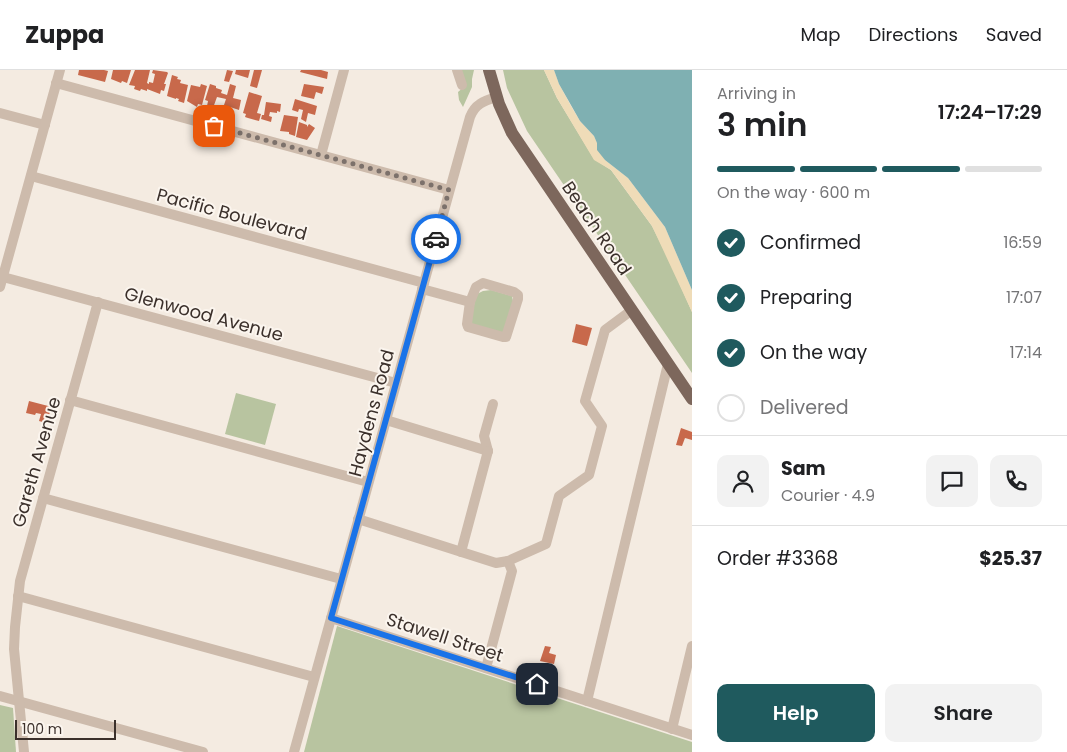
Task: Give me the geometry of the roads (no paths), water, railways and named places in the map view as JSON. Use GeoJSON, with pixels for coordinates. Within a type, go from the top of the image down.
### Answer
{"type":"FeatureCollection","features":[{"type":"Feature","properties":{"kind":"main road","name":"Beach Road"},"geometry":{"type":"LineString","coordinates":[[489,70],[496,97],[508,126],[692,399]]}},
{"type":"Feature","properties":{"kind":"street"},"geometry":{"type":"LineString","coordinates":[[0,288],[60,70]]}},
{"type":"Feature","properties":{"kind":"street"},"geometry":{"type":"LineString","coordinates":[[321,155],[344,70]]}},
{"type":"Feature","properties":{"kind":"street"},"geometry":{"type":"LineString","coordinates":[[457,70],[462,85]]}},
{"type":"Feature","properties":{"kind":"street"},"geometry":{"type":"LineString","coordinates":[[56,83],[449,190]]}},
{"type":"Feature","properties":{"kind":"street","name":"Haydens Road"},"geometry":{"type":"LineString","coordinates":[[294,752],[472,111],[479,104],[496,97]]}},
{"type":"Feature","properties":{"kind":"street"},"geometry":{"type":"LineString","coordinates":[[0,113],[45,125]]}},
{"type":"Feature","properties":{"kind":"street","name":"Pacific Boulevard"},"geometry":{"type":"LineString","coordinates":[[31,176],[423,286],[470,302]]}},
{"type":"Feature","properties":{"kind":"street","name":"Glenwood Avenue"},"geometry":{"type":"LineString","coordinates":[[3,276],[396,383]]}},
{"type":"Feature","properties":{"kind":"street"},"geometry":{"type":"LineString","coordinates":[[483,283],[514,292],[518,295],[506,337],[468,327],[466,319],[470,302],[476,287],[483,283]]}},
{"type":"Feature","properties":{"kind":"street","name":"Gareth Avenue"},"geometry":{"type":"LineString","coordinates":[[24,752],[14,649],[18,596],[24,566],[98,302]]}},
{"type":"Feature","properties":{"kind":"street"},"geometry":{"type":"LineString","coordinates":[[358,519],[496,563],[508,561],[546,544],[559,496],[590,475],[602,426],[585,401],[605,330],[632,310]]}},
{"type":"Feature","properties":{"kind":"street"},"geometry":{"type":"LineString","coordinates":[[587,700],[668,364]]}},
{"type":"Feature","properties":{"kind":"street"},"geometry":{"type":"LineString","coordinates":[[70,400],[368,482]]}},
{"type":"Feature","properties":{"kind":"street"},"geometry":{"type":"LineString","coordinates":[[461,552],[488,451],[484,436],[493,404]]}},
{"type":"Feature","properties":{"kind":"street"},"geometry":{"type":"LineString","coordinates":[[386,420],[488,451]]}},
{"type":"Feature","properties":{"kind":"street"},"geometry":{"type":"LineString","coordinates":[[43,498],[341,579]]}},
{"type":"Feature","properties":{"kind":"street"},"geometry":{"type":"LineString","coordinates":[[486,668],[512,571],[508,561]]}},
{"type":"Feature","properties":{"kind":"street"},"geometry":{"type":"LineString","coordinates":[[18,596],[314,677]]}},
{"type":"Feature","properties":{"kind":"street","name":"Stawell Street"},"geometry":{"type":"LineString","coordinates":[[331,618],[692,735]]}},
{"type":"Feature","properties":{"kind":"street"},"geometry":{"type":"LineString","coordinates":[[672,728],[692,646]]}},
{"type":"Feature","properties":{"kind":"street"},"geometry":{"type":"LineString","coordinates":[[0,696],[203,752]]}},
{"type":"Feature","properties":{"kind":"water"},"geometry":{"type":"Polygon","coordinates":[[[554,70],[692,70],[692,290],[665,227],[628,178],[605,160],[597,150],[594,136],[580,121],[559,84],[554,70]]]}}]}
